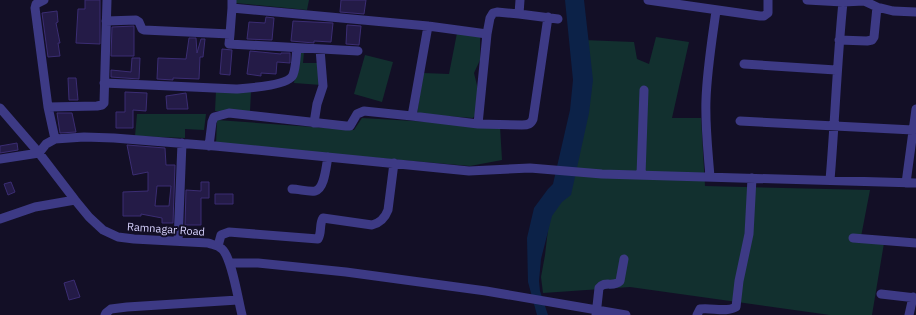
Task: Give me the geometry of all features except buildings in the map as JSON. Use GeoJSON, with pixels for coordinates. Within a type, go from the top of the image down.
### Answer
{"type":"FeatureCollection","features":[{"type":"Feature","properties":{"kind":"street"},"geometry":{"type":"LineString","coordinates":[[44,0],[36,4],[35,8],[48,107],[55,139]]}},
{"type":"Feature","properties":{"kind":"street"},"geometry":{"type":"LineString","coordinates":[[48,107],[102,105],[104,100],[107,0]]}},
{"type":"Feature","properties":{"kind":"street"},"geometry":{"type":"LineString","coordinates":[[519,14],[520,0]]}},
{"type":"Feature","properties":{"kind":"street"},"geometry":{"type":"LineString","coordinates":[[648,0],[670,2],[716,11],[764,16],[768,13],[768,0]]}},
{"type":"Feature","properties":{"kind":"street"},"geometry":{"type":"LineString","coordinates":[[807,0],[843,2],[864,1],[877,7],[893,11],[916,12]]}},
{"type":"Feature","properties":{"kind":"street"},"geometry":{"type":"LineString","coordinates":[[830,180],[836,70],[843,2]]}},
{"type":"Feature","properties":{"kind":"street"},"geometry":{"type":"LineString","coordinates":[[358,51],[229,44],[232,4],[487,34]]}},
{"type":"Feature","properties":{"kind":"street"},"geometry":{"type":"LineString","coordinates":[[839,40],[872,40],[874,37],[877,7]]}},
{"type":"Feature","properties":{"kind":"street"},"geometry":{"type":"LineString","coordinates":[[710,177],[706,99],[716,11]]}},
{"type":"Feature","properties":{"kind":"street"},"geometry":{"type":"LineString","coordinates":[[478,124],[487,34],[490,18],[493,13],[519,14],[558,19]]}},
{"type":"Feature","properties":{"kind":"street"},"geometry":{"type":"LineString","coordinates":[[209,146],[214,117],[224,114],[241,114],[350,126],[358,114],[364,110],[478,124],[528,125],[533,119],[548,18]]}},
{"type":"Feature","properties":{"kind":"street"},"geometry":{"type":"LineString","coordinates":[[106,21],[136,20],[144,30],[230,34]]}},
{"type":"Feature","properties":{"kind":"street"},"geometry":{"type":"LineString","coordinates":[[412,116],[428,26]]}},
{"type":"Feature","properties":{"kind":"street"},"geometry":{"type":"LineString","coordinates":[[104,83],[236,89],[281,83],[293,75],[298,48]]}},
{"type":"Feature","properties":{"kind":"street"},"geometry":{"type":"LineString","coordinates":[[314,123],[317,104],[323,86],[320,49]]}},
{"type":"Feature","properties":{"kind":"street"},"geometry":{"type":"LineString","coordinates":[[744,64],[836,70]]}},
{"type":"Feature","properties":{"kind":"street"},"geometry":{"type":"LineString","coordinates":[[641,175],[644,90]]}},
{"type":"Feature","properties":{"kind":"street","name":"Ramnagar Road"},"geometry":{"type":"LineString","coordinates":[[0,108],[39,153],[75,200],[98,225],[112,235],[134,239],[208,243],[218,246],[223,250],[230,263],[242,315]]}},
{"type":"Feature","properties":{"kind":"street"},"geometry":{"type":"LineString","coordinates":[[906,183],[916,109]]}},
{"type":"Feature","properties":{"kind":"street"},"geometry":{"type":"LineString","coordinates":[[740,120],[834,126],[914,127]]}},
{"type":"Feature","properties":{"kind":"street"},"geometry":{"type":"LineString","coordinates":[[0,159],[39,153],[46,144],[55,139],[92,137],[182,143],[469,171],[544,169],[641,175],[916,183]]}},
{"type":"Feature","properties":{"kind":"street"},"geometry":{"type":"LineString","coordinates":[[178,241],[182,143]]}},
{"type":"Feature","properties":{"kind":"street"},"geometry":{"type":"LineString","coordinates":[[292,189],[315,191],[320,189],[323,184],[328,157]]}},
{"type":"Feature","properties":{"kind":"street"},"geometry":{"type":"LineString","coordinates":[[218,246],[221,235],[229,232],[318,239],[320,236],[322,220],[324,218],[372,225],[377,224],[385,217],[388,210],[394,163]]}},
{"type":"Feature","properties":{"kind":"street"},"geometry":{"type":"LineString","coordinates":[[697,315],[700,309],[725,309],[736,307],[739,281],[749,234],[752,178]]}},
{"type":"Feature","properties":{"kind":"street"},"geometry":{"type":"LineString","coordinates":[[0,219],[35,208],[75,200]]}},
{"type":"Feature","properties":{"kind":"street"},"geometry":{"type":"LineString","coordinates":[[853,238],[916,243]]}},
{"type":"Feature","properties":{"kind":"street"},"geometry":{"type":"LineString","coordinates":[[596,313],[599,288],[601,285],[613,285],[620,282],[624,258]]}},
{"type":"Feature","properties":{"kind":"street"},"geometry":{"type":"LineString","coordinates":[[230,263],[258,263],[346,272],[486,291],[546,301],[596,313],[626,315]]}},
{"type":"Feature","properties":{"kind":"street"},"geometry":{"type":"LineString","coordinates":[[881,294],[914,298],[909,315]]}},
{"type":"Feature","properties":{"kind":"street"},"geometry":{"type":"LineString","coordinates":[[105,315],[111,310],[127,307],[238,300]]}},
{"type":"Feature","properties":{"kind":"green space"},"geometry":{"type":"Polygon","coordinates":[[[236,0],[309,0],[307,10],[236,3],[236,0]]]}},
{"type":"Feature","properties":{"kind":"green space"},"geometry":{"type":"Polygon","coordinates":[[[457,33],[480,34],[480,60],[474,73],[482,106],[473,118],[417,114],[423,73],[449,74],[457,33]]]}},
{"type":"Feature","properties":{"kind":"green space"},"geometry":{"type":"Polygon","coordinates":[[[656,37],[689,42],[672,118],[701,118],[705,186],[870,190],[860,242],[884,243],[872,315],[830,315],[630,287],[543,293],[541,277],[551,204],[566,185],[583,40],[634,42],[637,59],[649,64],[656,37]]]}},
{"type":"Feature","properties":{"kind":"green space"},"geometry":{"type":"Polygon","coordinates":[[[299,52],[304,52],[303,63],[318,63],[321,85],[294,83],[299,52]]]}},
{"type":"Feature","properties":{"kind":"green space"},"geometry":{"type":"Polygon","coordinates":[[[365,55],[393,62],[382,102],[354,94],[365,55]]]}},
{"type":"Feature","properties":{"kind":"green space"},"geometry":{"type":"Polygon","coordinates":[[[216,91],[251,92],[250,111],[215,111],[216,91]]]}},
{"type":"Feature","properties":{"kind":"green space"},"geometry":{"type":"Polygon","coordinates":[[[137,114],[206,114],[204,130],[185,129],[185,138],[135,136],[137,114]]]}},
{"type":"Feature","properties":{"kind":"green space"},"geometry":{"type":"Polygon","coordinates":[[[362,118],[500,126],[502,160],[470,166],[216,144],[217,120],[354,130],[362,118]]]}},
{"type":"Feature","properties":{"kind":"water"},"geometry":{"type":"Polygon","coordinates":[[[565,0],[584,0],[593,80],[589,113],[571,195],[562,202],[552,216],[541,259],[539,281],[540,291],[548,315],[537,315],[528,282],[527,238],[534,208],[553,184],[570,110],[573,80],[565,0]]]}}]}
